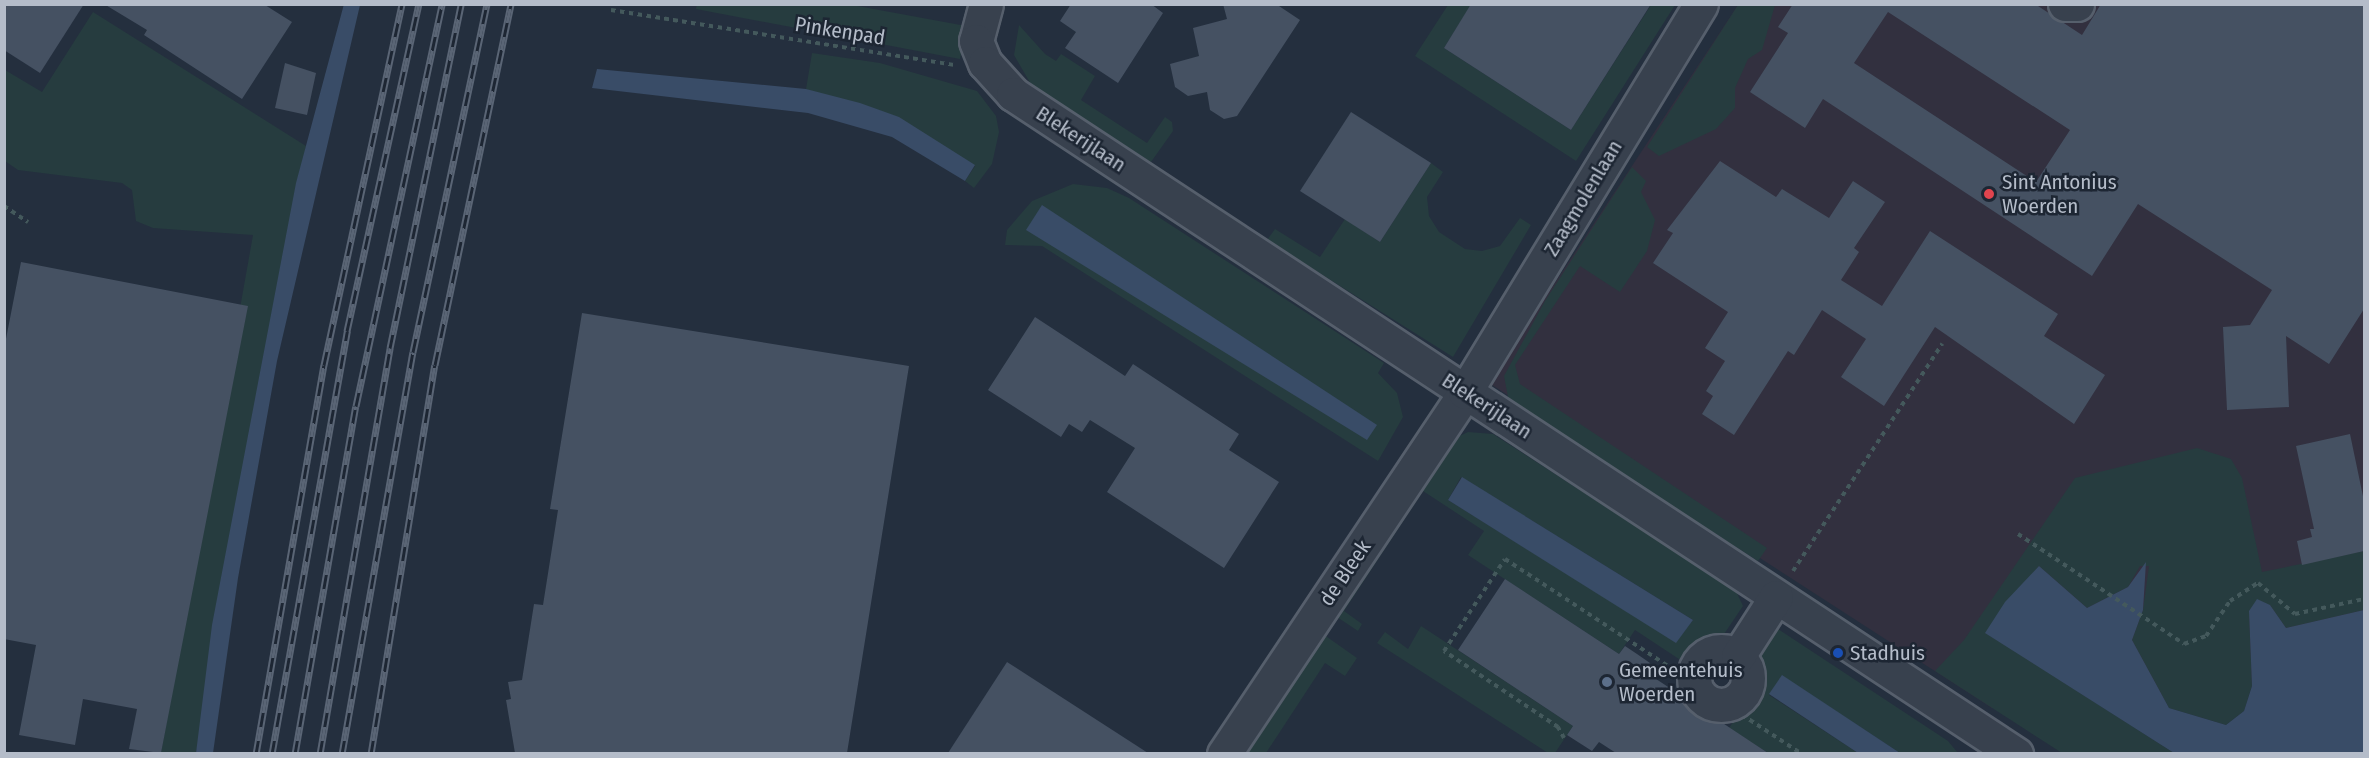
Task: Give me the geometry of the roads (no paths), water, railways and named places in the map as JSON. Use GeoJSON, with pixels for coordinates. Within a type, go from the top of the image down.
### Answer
{"type":"FeatureCollection","features":[{"type":"Feature","properties":{"kind":"street","name":"Blekerijlaan"},"geometry":{"type":"LineString","coordinates":[[986,4],[976,41],[993,71],[1013,94],[2016,753]]}},
{"type":"Feature","properties":{"kind":"street","name":"Zaagmolenlaan"},"geometry":{"type":"LineString","coordinates":[[1465,392],[1701,4]]}},
{"type":"Feature","properties":{"kind":"street"},"geometry":{"type":"LineString","coordinates":[[2065,4],[2077,4]]}},
{"type":"Feature","properties":{"kind":"street","name":"de Bleek"},"geometry":{"type":"LineString","coordinates":[[1224,753],[1465,392]]}},
{"type":"Feature","properties":{"kind":"street"},"geometry":{"type":"LineString","coordinates":[[1738,656],[1776,597]]}},
{"type":"Feature","properties":{"kind":"street"},"geometry":{"type":"LineString","coordinates":[[1722,651],[1738,656],[1748,671],[1747,688],[1727,705],[1703,699],[1695,684],[1696,668],[1706,655],[1722,651]]}},
{"type":"Feature","properties":{"kind":"water"},"geometry":{"type":"Polygon","coordinates":[[[344,4],[360,5],[277,361],[238,578],[213,753],[196,753],[212,625],[296,183],[344,4]]]}},
{"type":"Feature","properties":{"kind":"water"},"geometry":{"type":"Polygon","coordinates":[[[597,69],[806,89],[860,103],[899,117],[975,165],[965,181],[892,137],[808,113],[592,88],[597,69]]]}},
{"type":"Feature","properties":{"kind":"water"},"geometry":{"type":"Polygon","coordinates":[[[1042,205],[1377,425],[1367,440],[1026,230],[1042,205]]]}},
{"type":"Feature","properties":{"kind":"water"},"geometry":{"type":"Polygon","coordinates":[[[1462,477],[1693,620],[1676,643],[1448,500],[1462,477]]]}},
{"type":"Feature","properties":{"kind":"water"},"geometry":{"type":"Polygon","coordinates":[[[2146,562],[2143,610],[2132,640],[2169,708],[2226,725],[2244,711],[2252,686],[2249,611],[2257,599],[2270,605],[2286,628],[2364,610],[2364,753],[2174,753],[1985,633],[2005,602],[2039,566],[2087,608],[2128,587],[2146,562]]]}},
{"type":"Feature","properties":{"kind":"water"},"geometry":{"type":"Polygon","coordinates":[[[1782,675],[1900,753],[1858,753],[1769,694],[1782,675]]]}},
{"type":"Feature","properties":{"kind":"railway"},"geometry":{"type":"LineString","coordinates":[[256,754],[324,365],[402,4]]}},
{"type":"Feature","properties":{"kind":"railway"},"geometry":{"type":"LineString","coordinates":[[272,754],[347,331],[419,4]]}},
{"type":"Feature","properties":{"kind":"railway"},"geometry":{"type":"LineString","coordinates":[[295,754],[356,406],[442,4]]}},
{"type":"Feature","properties":{"kind":"railway"},"geometry":{"type":"LineString","coordinates":[[320,754],[390,348],[461,4]]}},
{"type":"Feature","properties":{"kind":"railway"},"geometry":{"type":"LineString","coordinates":[[342,754],[413,352],[487,4]]}},
{"type":"Feature","properties":{"kind":"railway"},"geometry":{"type":"LineString","coordinates":[[371,754],[435,365],[511,4]]}},
{"type":"Feature","properties":{"kind":"place","name":"Sint Antonius Woerden"},"geometry":{"type":"Point","coordinates":[1989,194]}},
{"type":"Feature","properties":{"kind":"place","name":"Stadhuis"},"geometry":{"type":"Point","coordinates":[1838,653]}},
{"type":"Feature","properties":{"kind":"place","name":"Gemeentehuis Woerden"},"geometry":{"type":"Point","coordinates":[1607,682]}}]}
